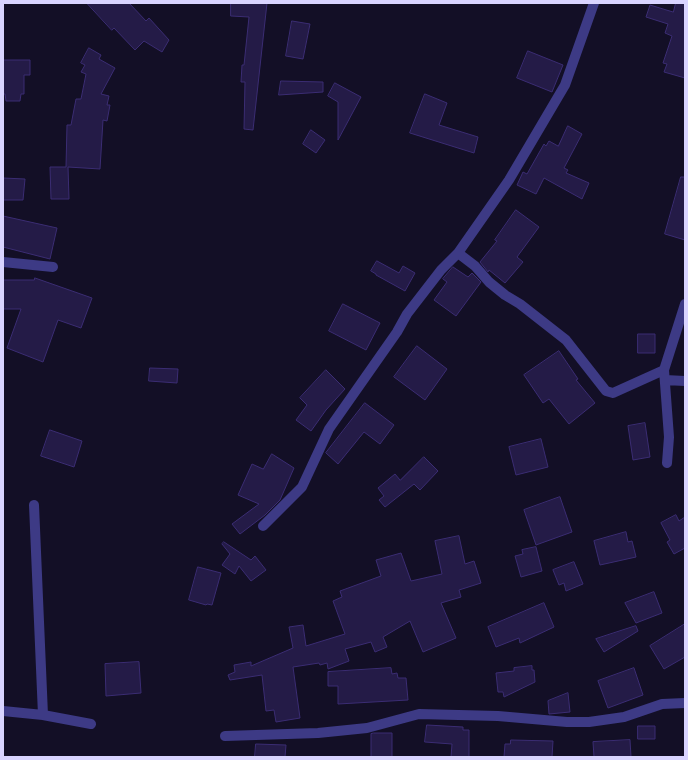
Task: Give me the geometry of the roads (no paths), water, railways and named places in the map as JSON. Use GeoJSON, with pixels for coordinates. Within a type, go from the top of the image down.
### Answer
{"type":"FeatureCollection","features":[{"type":"Feature","properties":{"kind":"street"},"geometry":{"type":"LineString","coordinates":[[263,526],[302,487],[329,429],[408,314],[442,270],[458,253],[509,180],[565,85],[594,3]]}},
{"type":"Feature","properties":{"kind":"street"},"geometry":{"type":"LineString","coordinates":[[458,253],[475,266],[505,295],[520,304],[566,340],[606,391],[613,393],[665,375],[685,381]]}},
{"type":"Feature","properties":{"kind":"street"},"geometry":{"type":"LineString","coordinates":[[3,262],[54,267]]}},
{"type":"Feature","properties":{"kind":"street"},"geometry":{"type":"LineString","coordinates":[[668,463],[669,438],[665,375],[685,304]]}},
{"type":"Feature","properties":{"kind":"street"},"geometry":{"type":"LineString","coordinates":[[34,505],[43,715]]}},
{"type":"Feature","properties":{"kind":"street"},"geometry":{"type":"LineString","coordinates":[[225,736],[318,733],[367,728],[419,714],[498,716],[567,722],[590,722],[624,717],[662,704],[685,703]]}},
{"type":"Feature","properties":{"kind":"street"},"geometry":{"type":"LineString","coordinates":[[3,711],[43,715],[92,724]]}}]}
